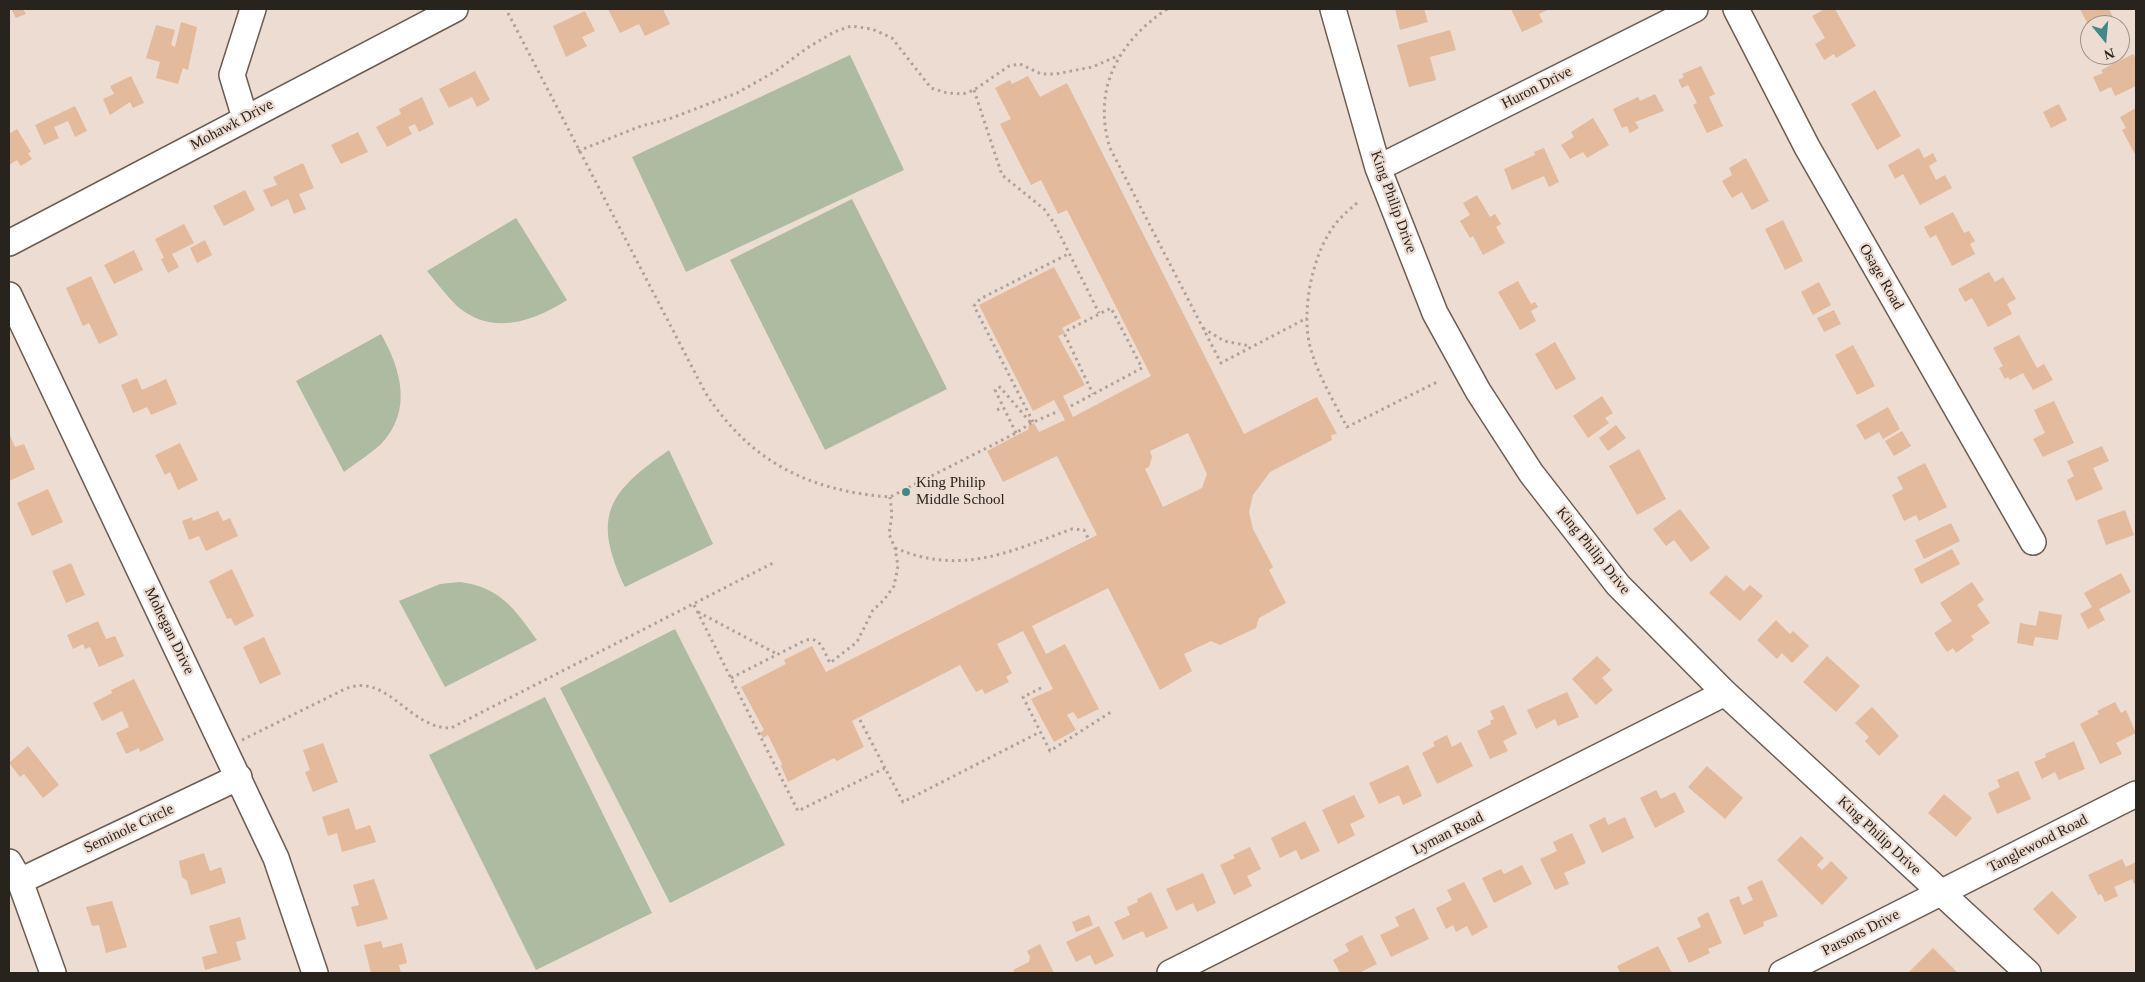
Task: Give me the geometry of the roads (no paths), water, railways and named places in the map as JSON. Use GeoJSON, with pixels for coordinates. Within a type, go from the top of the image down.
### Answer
{"type":"FeatureCollection","features":[{"type":"Feature","properties":{"kind":"street"},"geometry":{"type":"LineString","coordinates":[[245,118],[232,75],[252,9]]}},
{"type":"Feature","properties":{"kind":"street","name":"Mohawk Drive"},"geometry":{"type":"LineString","coordinates":[[9,243],[455,9]]}},
{"type":"Feature","properties":{"kind":"street","name":"King Philip Drive"},"geometry":{"type":"LineString","coordinates":[[1333,9],[1378,168],[1435,312],[1478,391],[1531,473],[1618,585],[1725,693],[2028,973]]}},
{"type":"Feature","properties":{"kind":"street","name":"Huron Drive"},"geometry":{"type":"LineString","coordinates":[[1378,168],[1695,9]]}},
{"type":"Feature","properties":{"kind":"street","name":"Osage Road"},"geometry":{"type":"LineString","coordinates":[[1736,9],[1807,147],[2033,542]]}},
{"type":"Feature","properties":{"kind":"street","name":"Mohegan Drive"},"geometry":{"type":"LineString","coordinates":[[9,295],[276,858],[315,973]]}},
{"type":"Feature","properties":{"kind":"street","name":"Lyman Road"},"geometry":{"type":"LineString","coordinates":[[1170,973],[1725,693]]}},
{"type":"Feature","properties":{"kind":"street","name":"Seminole Circle"},"geometry":{"type":"LineString","coordinates":[[53,973],[14,872],[239,777]]}},
{"type":"Feature","properties":{"kind":"street","name":"Tanglewood Road"},"geometry":{"type":"LineString","coordinates":[[1940,893],[2136,794]]}},
{"type":"Feature","properties":{"kind":"street","name":"Parsons Drive"},"geometry":{"type":"LineString","coordinates":[[1782,973],[1940,893]]}},
{"type":"Feature","properties":{"kind":"place","name":"King Philip Middle School"},"geometry":{"type":"Point","coordinates":[906,492]}}]}
